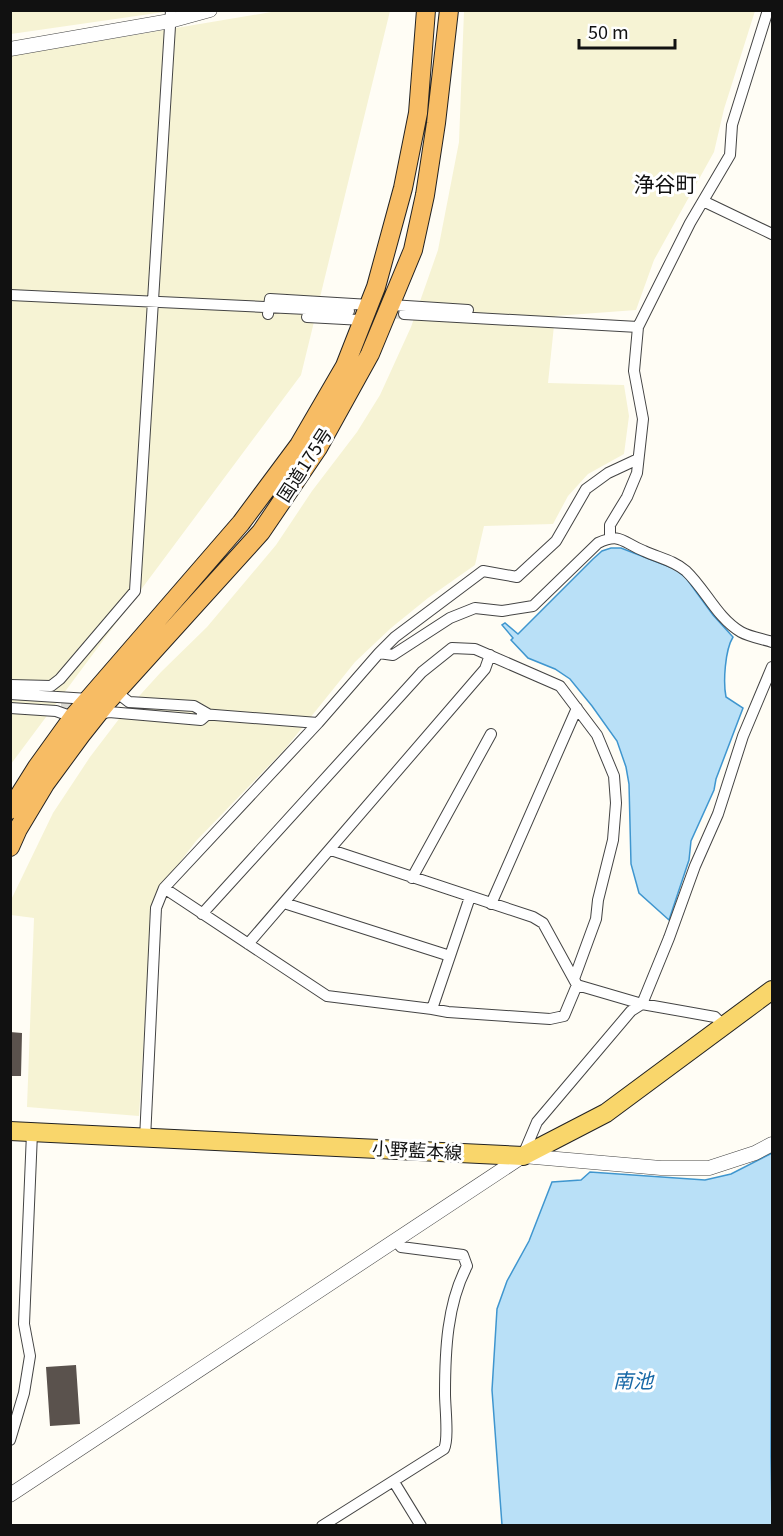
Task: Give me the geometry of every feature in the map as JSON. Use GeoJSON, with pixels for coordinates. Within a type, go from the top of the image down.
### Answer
{"type":"FeatureCollection","features":[{"type":"Feature","properties":{"kind":"highway","name":"国道175号"},"geometry":{"type":"LineString","coordinates":[[10,847],[18,829],[93,707],[241,523],[292,454],[345,366],[403,188],[418,113],[426,10]]}},
{"type":"Feature","properties":{"kind":"highway","name":"国道175号"},"geometry":{"type":"LineString","coordinates":[[10,810],[37,767],[67,711],[119,700],[261,532],[318,448],[370,354],[393,312],[413,250],[425,195],[436,123],[449,10]]}},
{"type":"Feature","properties":{"kind":"main road","name":"小野藍本線"},"geometry":{"type":"LineString","coordinates":[[10,1131],[523,1156],[606,1113],[772,990]]}},
{"type":"Feature","properties":{"kind":"street"},"geometry":{"type":"LineString","coordinates":[[10,49],[210,10]]}},
{"type":"Feature","properties":{"kind":"street"},"geometry":{"type":"LineString","coordinates":[[610,538],[610,525],[627,497],[636,473],[638,459],[643,419],[634,371],[638,327],[703,201],[730,155],[732,125],[768,10]]}},
{"type":"Feature","properties":{"kind":"street"},"geometry":{"type":"LineString","coordinates":[[10,685],[51,686],[60,679],[135,591],[171,16]]}},
{"type":"Feature","properties":{"kind":"street"},"geometry":{"type":"LineString","coordinates":[[703,201],[772,234]]}},
{"type":"Feature","properties":{"kind":"street"},"geometry":{"type":"LineString","coordinates":[[10,295],[361,312]]}},
{"type":"Feature","properties":{"kind":"street"},"geometry":{"type":"LineString","coordinates":[[270,300],[361,312],[268,314],[268,308],[270,300]]}},
{"type":"Feature","properties":{"kind":"street"},"geometry":{"type":"LineString","coordinates":[[393,312],[472,311],[472,318]]}},
{"type":"Feature","properties":{"kind":"street"},"geometry":{"type":"LineString","coordinates":[[393,312],[638,327]]}},
{"type":"Feature","properties":{"kind":"street"},"geometry":{"type":"LineString","coordinates":[[145,1139],[156,908],[164,888],[395,637],[483,571],[517,577],[556,541],[586,489],[608,473],[638,459]]}},
{"type":"Feature","properties":{"kind":"street"},"geometry":{"type":"LineString","coordinates":[[379,653],[393,655],[450,618],[475,608],[502,611],[533,606],[598,543],[610,538],[617,538],[644,551],[671,560],[687,572],[720,615],[742,633],[772,642]]}},
{"type":"Feature","properties":{"kind":"street"},"geometry":{"type":"LineString","coordinates":[[164,888],[202,914],[327,996],[448,1012],[550,1019],[564,1016],[596,920],[598,900],[613,840],[616,803],[614,776],[597,735],[560,686],[475,649],[452,648],[422,672],[202,914]]}},
{"type":"Feature","properties":{"kind":"street"},"geometry":{"type":"LineString","coordinates":[[248,944],[484,669],[490,655]]}},
{"type":"Feature","properties":{"kind":"street"},"geometry":{"type":"LineString","coordinates":[[10,1495],[523,1156],[537,1122],[632,1011],[642,1004],[695,866],[718,814],[743,736],[772,667]]}},
{"type":"Feature","properties":{"kind":"street"},"geometry":{"type":"LineString","coordinates":[[10,693],[93,707],[109,712],[201,720],[208,714]]}},
{"type":"Feature","properties":{"kind":"street"},"geometry":{"type":"LineString","coordinates":[[119,700],[194,706],[208,714]]}},
{"type":"Feature","properties":{"kind":"street"},"geometry":{"type":"LineString","coordinates":[[119,700],[208,714],[318,723]]}},
{"type":"Feature","properties":{"kind":"street"},"geometry":{"type":"LineString","coordinates":[[10,702],[67,711]]}},
{"type":"Feature","properties":{"kind":"street"},"geometry":{"type":"LineString","coordinates":[[10,708],[67,711]]}},
{"type":"Feature","properties":{"kind":"street"},"geometry":{"type":"LineString","coordinates":[[491,904],[577,708]]}},
{"type":"Feature","properties":{"kind":"street"},"geometry":{"type":"LineString","coordinates":[[412,878],[491,734]]}},
{"type":"Feature","properties":{"kind":"street"},"geometry":{"type":"LineString","coordinates":[[330,850],[533,917],[543,923],[575,982],[642,1004],[715,1017],[724,1026]]}},
{"type":"Feature","properties":{"kind":"street"},"geometry":{"type":"LineString","coordinates":[[432,1009],[470,897]]}},
{"type":"Feature","properties":{"kind":"street"},"geometry":{"type":"LineString","coordinates":[[284,903],[450,956]]}},
{"type":"Feature","properties":{"kind":"street"},"geometry":{"type":"LineString","coordinates":[[10,1440],[24,1393],[30,1356],[24,1324],[32,1132]]}},
{"type":"Feature","properties":{"kind":"street"},"geometry":{"type":"LineString","coordinates":[[523,1156],[661,1168],[709,1168],[755,1154],[772,1144]]}},
{"type":"Feature","properties":{"kind":"street"},"geometry":{"type":"LineString","coordinates":[[322,1526],[444,1449],[447,1442],[445,1366],[453,1299],[467,1266],[463,1255],[401,1247],[396,1241]]}},
{"type":"Feature","properties":{"kind":"street"},"geometry":{"type":"LineString","coordinates":[[393,1482],[421,1526]]}},
{"type":"Feature","properties":{"kind":"shaded area"},"geometry":{"type":"Polygon","coordinates":[[[10,11],[171,11],[11,34],[10,11]]]}},
{"type":"Feature","properties":{"kind":"shaded area"},"geometry":{"type":"Polygon","coordinates":[[[277,11],[390,11],[301,375],[11,764],[10,56],[277,11]]]}},
{"type":"Feature","properties":{"kind":"shaded area"},"geometry":{"type":"Polygon","coordinates":[[[464,11],[755,11],[724,109],[714,152],[654,260],[636,310],[555,316],[548,383],[624,385],[629,416],[624,454],[588,474],[568,496],[553,524],[484,526],[475,565],[428,598],[391,628],[355,662],[285,749],[196,841],[165,882],[152,905],[139,1116],[27,1107],[34,918],[11,915],[10,902],[53,813],[90,757],[122,715],[161,672],[207,627],[276,545],[312,491],[357,432],[380,395],[411,327],[438,250],[459,142],[464,11]]]}},
{"type":"Feature","properties":{"kind":"water"},"geometry":{"type":"Polygon","coordinates":[[[621,548],[675,569],[686,578],[713,615],[733,637],[725,666],[726,697],[743,708],[714,790],[691,841],[689,860],[669,920],[639,893],[631,864],[629,784],[617,741],[570,679],[555,669],[528,658],[511,640],[513,638],[502,625],[505,623],[518,634],[593,559],[602,551],[621,548]]]}},
{"type":"Feature","properties":{"kind":"water","name":"南池"},"geometry":{"type":"Polygon","coordinates":[[[772,1153],[772,1525],[502,1525],[492,1390],[497,1309],[507,1281],[529,1241],[552,1182],[581,1180],[590,1172],[705,1180],[731,1174],[772,1153]]]}},
{"type":"Feature","properties":{"kind":"building"},"geometry":{"type":"Polygon","coordinates":[[[10,1032],[22,1033],[21,1076],[10,1076],[10,1032]]]}},
{"type":"Feature","properties":{"kind":"building"},"geometry":{"type":"Polygon","coordinates":[[[76,1365],[80,1424],[50,1426],[46,1367],[76,1365]]]}},
{"type":"Feature","properties":{"kind":"tunnel"},"geometry":{"type":"LineString","coordinates":[[349,311],[404,314]]}},
{"type":"Feature","properties":{"kind":"tunnel"},"geometry":{"type":"LineString","coordinates":[[61,705],[84,706]]}},
{"type":"Feature","properties":{"kind":"district","name":"浄谷町"},"geometry":{"type":"Point","coordinates":[665,185]}}]}
